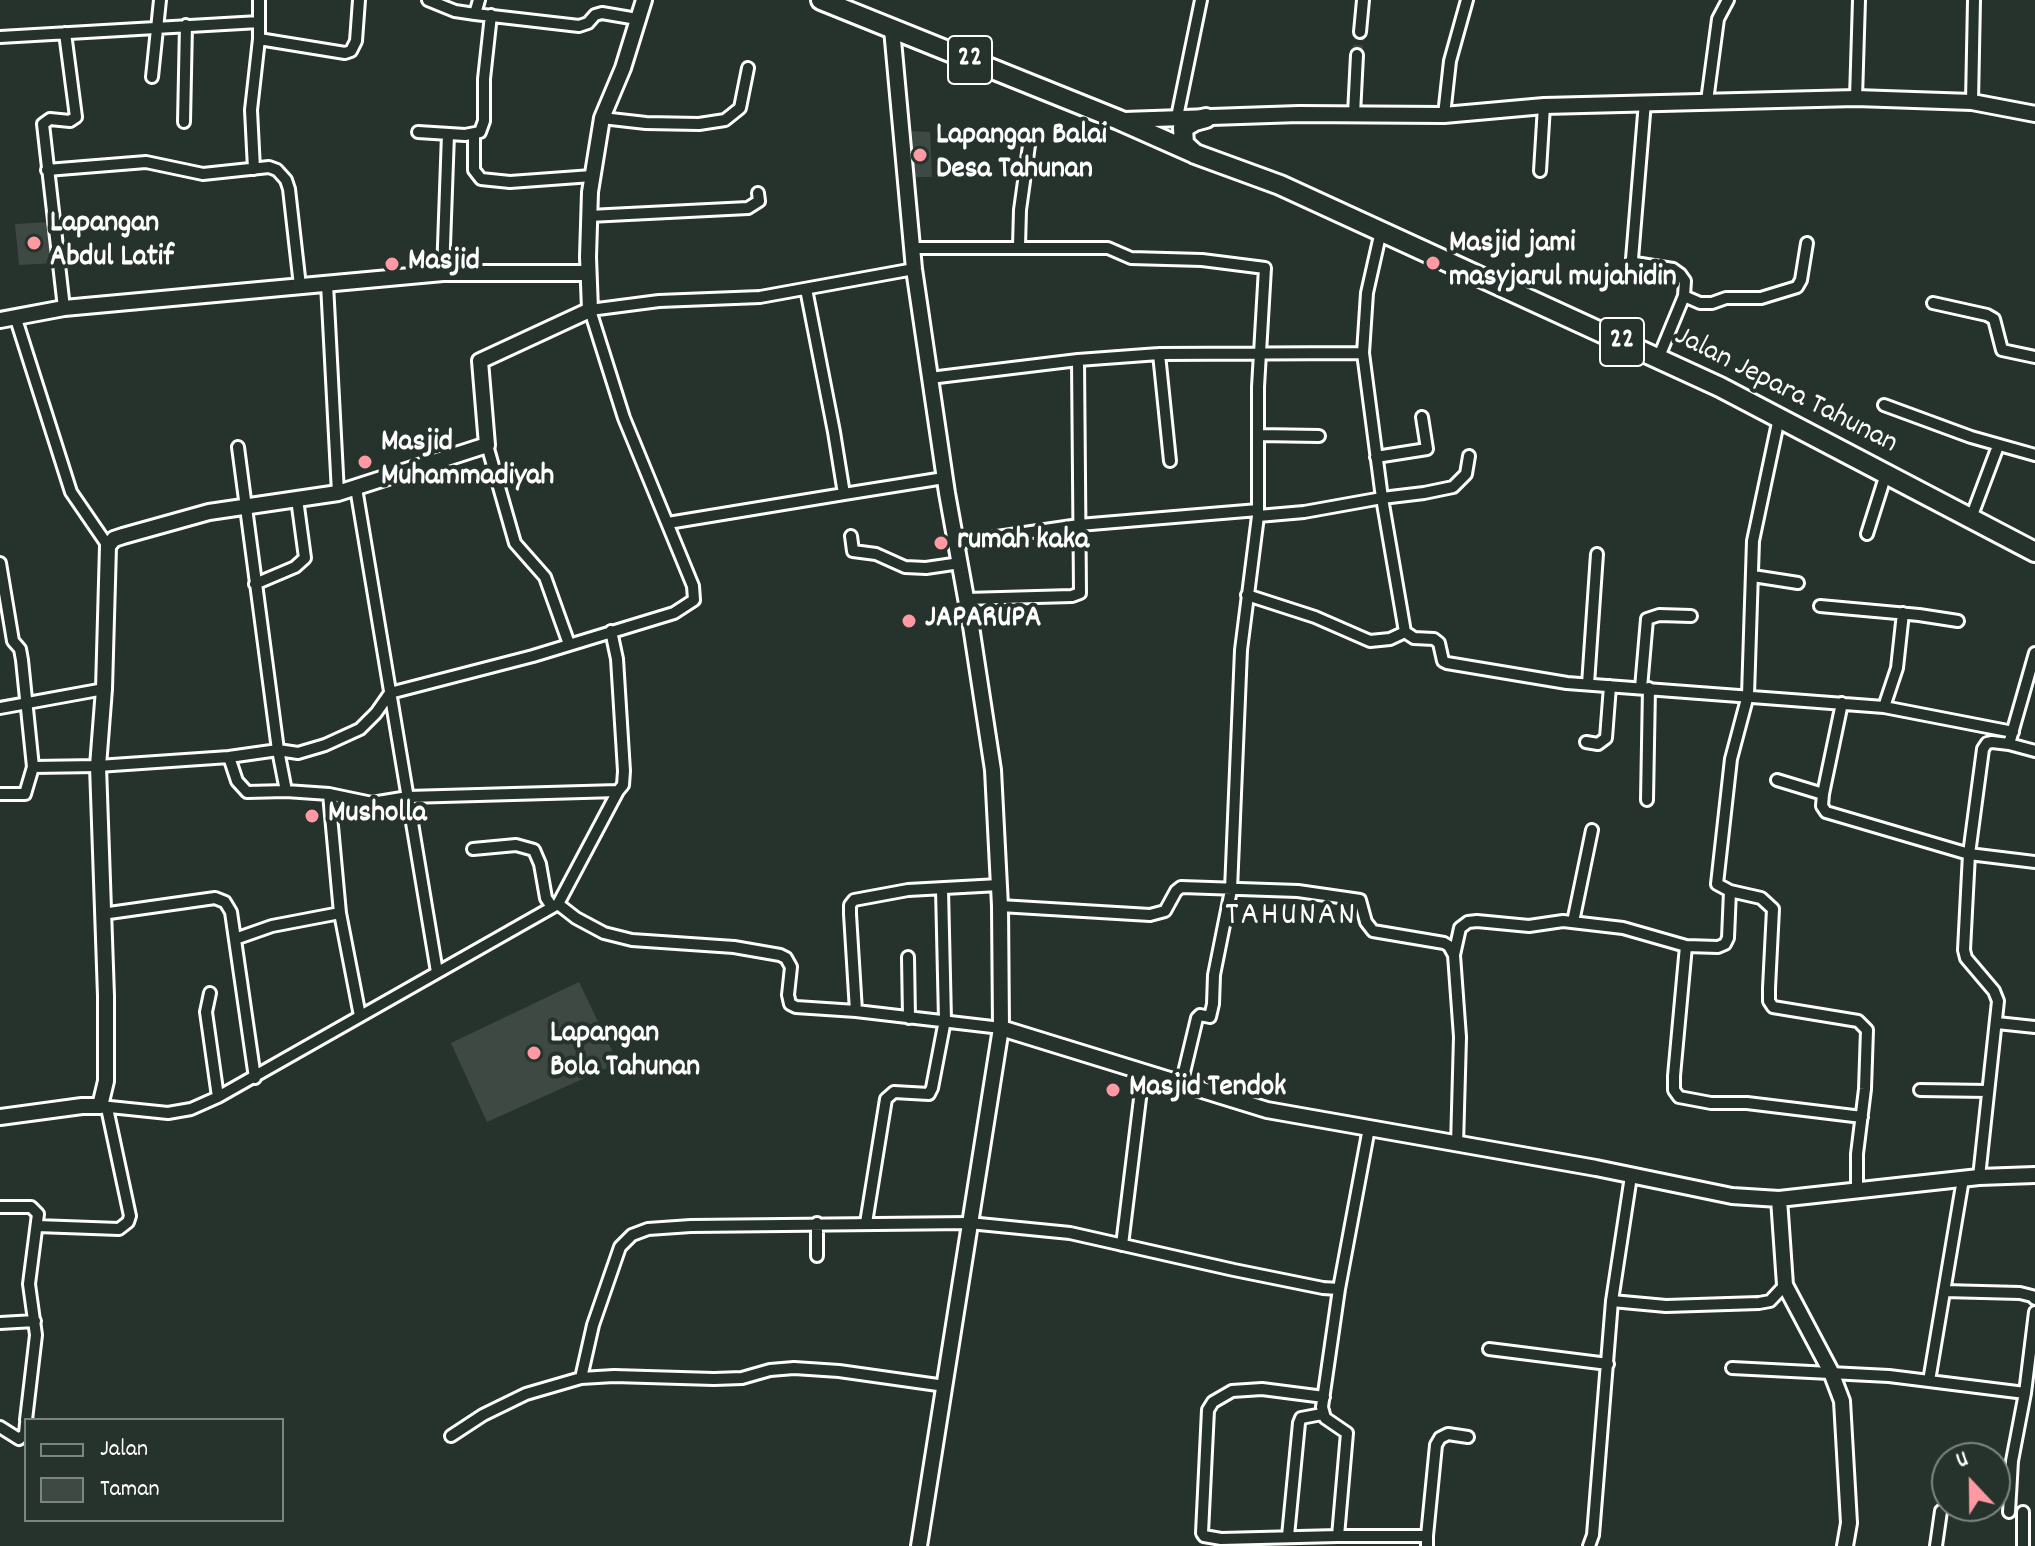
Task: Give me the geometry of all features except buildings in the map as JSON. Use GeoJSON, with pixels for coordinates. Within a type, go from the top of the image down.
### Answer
{"type":"FeatureCollection","features":[{"type":"Feature","properties":{"kind":"highway","name":"22"},"geometry":{"type":"LineString","coordinates":[[821,0],[1198,155]]}},
{"type":"Feature","properties":{"kind":"highway"},"geometry":{"type":"LineString","coordinates":[[1198,155],[1184,144],[1183,128],[1206,118]]}},
{"type":"Feature","properties":{"kind":"highway","name":"Jalan Jepara Tahunan"},"geometry":{"type":"LineString","coordinates":[[1198,155],[1272,181],[1658,359],[1779,418],[2035,552]]}},
{"type":"Feature","properties":{"kind":"street"},"geometry":{"type":"LineString","coordinates":[[152,77],[160,0]]}},
{"type":"Feature","properties":{"kind":"street"},"geometry":{"type":"LineString","coordinates":[[254,169],[251,110],[259,39],[259,0]]}},
{"type":"Feature","properties":{"kind":"street"},"geometry":{"type":"LineString","coordinates":[[259,39],[345,53],[351,51],[356,41],[359,0]]}},
{"type":"Feature","properties":{"kind":"street"},"geometry":{"type":"LineString","coordinates":[[428,0],[455,11],[579,26],[602,13],[637,19]]}},
{"type":"Feature","properties":{"kind":"street"},"geometry":{"type":"LineString","coordinates":[[475,14],[479,0]]}},
{"type":"Feature","properties":{"kind":"street"},"geometry":{"type":"LineString","coordinates":[[33,767],[229,757],[278,750],[298,753],[360,729],[390,693],[533,656],[674,613],[694,600],[693,586],[624,418],[590,310],[589,216],[602,118],[623,68],[644,0]]}},
{"type":"Feature","properties":{"kind":"street"},"geometry":{"type":"LineString","coordinates":[[1177,117],[1201,0]]}},
{"type":"Feature","properties":{"kind":"street"},"geometry":{"type":"LineString","coordinates":[[1360,32],[1363,0]]}},
{"type":"Feature","properties":{"kind":"street"},"geometry":{"type":"LineString","coordinates":[[1444,115],[1450,61],[1467,0]]}},
{"type":"Feature","properties":{"kind":"street"},"geometry":{"type":"LineString","coordinates":[[1707,101],[1718,19],[1728,0]]}},
{"type":"Feature","properties":{"kind":"street"},"geometry":{"type":"LineString","coordinates":[[1856,98],[1859,0]]}},
{"type":"Feature","properties":{"kind":"street"},"geometry":{"type":"LineString","coordinates":[[1972,102],[1974,0]]}},
{"type":"Feature","properties":{"kind":"street"},"geometry":{"type":"LineString","coordinates":[[418,132],[474,135],[480,132],[484,121],[484,79],[491,15]]}},
{"type":"Feature","properties":{"kind":"street"},"geometry":{"type":"LineString","coordinates":[[0,37],[259,22]]}},
{"type":"Feature","properties":{"kind":"street"},"geometry":{"type":"LineString","coordinates":[[184,122],[186,25]]}},
{"type":"Feature","properties":{"kind":"street"},"geometry":{"type":"LineString","coordinates":[[892,29],[914,269],[944,478],[993,770],[1000,906],[1001,1028],[919,1546]]}},
{"type":"Feature","properties":{"kind":"street"},"geometry":{"type":"LineString","coordinates":[[64,308],[43,124],[50,119],[70,121],[76,117],[65,33]]}},
{"type":"Feature","properties":{"kind":"street"},"geometry":{"type":"LineString","coordinates":[[1354,114],[1357,55]]}},
{"type":"Feature","properties":{"kind":"street"},"geometry":{"type":"LineString","coordinates":[[602,118],[699,124],[725,120],[740,108],[748,68]]}},
{"type":"Feature","properties":{"kind":"street"},"geometry":{"type":"LineString","coordinates":[[1119,120],[1444,115],[1544,106],[1856,98],[1972,102],[2035,114]]}},
{"type":"Feature","properties":{"kind":"street"},"geometry":{"type":"LineString","coordinates":[[1645,102],[1632,259],[1635,263],[1673,269],[1685,281],[1684,296],[1658,359]]}},
{"type":"Feature","properties":{"kind":"street"},"geometry":{"type":"LineString","coordinates":[[1540,171],[1544,106]]}},
{"type":"Feature","properties":{"kind":"street"},"geometry":{"type":"LineString","coordinates":[[443,273],[448,134]]}},
{"type":"Feature","properties":{"kind":"street"},"geometry":{"type":"LineString","coordinates":[[474,135],[474,170],[481,179],[510,182],[592,176]]}},
{"type":"Feature","properties":{"kind":"street"},"geometry":{"type":"LineString","coordinates":[[1019,246],[1020,210],[1030,138]]}},
{"type":"Feature","properties":{"kind":"street"},"geometry":{"type":"LineString","coordinates":[[47,170],[146,162],[203,174],[269,167],[277,170],[286,180],[300,286]]}},
{"type":"Feature","properties":{"kind":"street"},"geometry":{"type":"LineString","coordinates":[[589,216],[748,208],[759,201],[758,193]]}},
{"type":"Feature","properties":{"kind":"street"},"geometry":{"type":"LineString","coordinates":[[1381,231],[1367,293],[1363,353],[1382,498],[1405,632],[1414,638],[1434,639],[1439,643],[1443,661],[1447,663],[1588,684],[1884,707],[2013,732]]}},
{"type":"Feature","properties":{"kind":"street"},"geometry":{"type":"LineString","coordinates":[[1684,296],[1700,303],[1712,303],[1737,297],[1761,298],[1797,287],[1807,243]]}},
{"type":"Feature","properties":{"kind":"street"},"geometry":{"type":"LineString","coordinates":[[912,248],[1108,248],[1131,258],[1202,260],[1265,268],[1259,354],[1258,513],[1241,650],[1231,890],[1214,975],[1210,1017],[1200,1015],[1197,1018],[1181,1085]]}},
{"type":"Feature","properties":{"kind":"street"},"geometry":{"type":"LineString","coordinates":[[569,644],[545,577],[515,543],[487,445],[480,361],[590,310],[659,301],[760,297],[914,269]]}},
{"type":"Feature","properties":{"kind":"street"},"geometry":{"type":"LineString","coordinates":[[37,1226],[119,1229],[130,1216],[103,1107],[106,996],[98,766],[104,689],[108,546],[71,492],[5,317],[64,308],[443,273],[588,273]]}},
{"type":"Feature","properties":{"kind":"street"},"geometry":{"type":"LineString","coordinates":[[327,284],[338,493]]}},
{"type":"Feature","properties":{"kind":"street"},"geometry":{"type":"LineString","coordinates":[[806,289],[844,494]]}},
{"type":"Feature","properties":{"kind":"street"},"geometry":{"type":"LineString","coordinates":[[1933,303],[1960,307],[1994,319],[2002,350],[2035,357]]}},
{"type":"Feature","properties":{"kind":"street"},"geometry":{"type":"LineString","coordinates":[[930,378],[1078,360],[1159,354],[1363,353]]}},
{"type":"Feature","properties":{"kind":"street"},"geometry":{"type":"LineString","coordinates":[[1159,354],[1170,461]]}},
{"type":"Feature","properties":{"kind":"street"},"geometry":{"type":"LineString","coordinates":[[966,599],[1080,593],[1078,360]]}},
{"type":"Feature","properties":{"kind":"street"},"geometry":{"type":"LineString","coordinates":[[1884,405],[1998,446],[2035,455]]}},
{"type":"Feature","properties":{"kind":"street"},"geometry":{"type":"LineString","coordinates":[[1376,457],[1427,449],[1422,417]]}},
{"type":"Feature","properties":{"kind":"street"},"geometry":{"type":"LineString","coordinates":[[1779,418],[1753,541],[1748,695],[1731,759],[1717,884],[1730,891],[1761,898],[1773,909],[1769,988],[1769,1001],[1773,1007],[1858,1021],[1864,1025],[1868,1039],[1857,1154],[1857,1190]]}},
{"type":"Feature","properties":{"kind":"street"},"geometry":{"type":"LineString","coordinates":[[1259,435],[1319,436]]}},
{"type":"Feature","properties":{"kind":"street"},"geometry":{"type":"LineString","coordinates":[[108,546],[114,539],[209,512],[338,493],[487,445]]}},
{"type":"Feature","properties":{"kind":"street"},"geometry":{"type":"LineString","coordinates":[[1971,518],[1998,446]]}},
{"type":"Feature","properties":{"kind":"street"},"geometry":{"type":"LineString","coordinates":[[238,447],[286,791]]}},
{"type":"Feature","properties":{"kind":"street"},"geometry":{"type":"LineString","coordinates":[[956,543],[1079,525],[1304,512],[1424,493],[1453,487],[1466,474],[1469,456]]}},
{"type":"Feature","properties":{"kind":"street"},"geometry":{"type":"LineString","coordinates":[[1867,534],[1886,474]]}},
{"type":"Feature","properties":{"kind":"street"},"geometry":{"type":"LineString","coordinates":[[668,523],[944,478]]}},
{"type":"Feature","properties":{"kind":"street"},"geometry":{"type":"LineString","coordinates":[[356,488],[437,972]]}},
{"type":"Feature","properties":{"kind":"street"},"geometry":{"type":"LineString","coordinates":[[255,584],[295,567],[305,558],[297,499]]}},
{"type":"Feature","properties":{"kind":"street"},"geometry":{"type":"LineString","coordinates":[[851,536],[853,551],[876,554],[905,567],[926,568],[960,563]]}},
{"type":"Feature","properties":{"kind":"street"},"geometry":{"type":"LineString","coordinates":[[1588,684],[1597,554]]}},
{"type":"Feature","properties":{"kind":"street"},"geometry":{"type":"LineString","coordinates":[[0,563],[13,641],[20,649],[33,767],[25,794],[0,794]]}},
{"type":"Feature","properties":{"kind":"street"},"geometry":{"type":"LineString","coordinates":[[1753,576],[1798,583]]}},
{"type":"Feature","properties":{"kind":"street"},"geometry":{"type":"LineString","coordinates":[[1247,595],[1315,617],[1370,641],[1390,639],[1405,632]]}},
{"type":"Feature","properties":{"kind":"street"},"geometry":{"type":"LineString","coordinates":[[1820,606],[1958,621]]}},
{"type":"Feature","properties":{"kind":"street"},"geometry":{"type":"LineString","coordinates":[[1884,707],[1897,668],[1903,613]]}},
{"type":"Feature","properties":{"kind":"street"},"geometry":{"type":"LineString","coordinates":[[1647,800],[1647,619],[1659,615],[1691,616]]}},
{"type":"Feature","properties":{"kind":"street"},"geometry":{"type":"LineString","coordinates":[[0,1117],[82,1106],[168,1113],[191,1109],[255,1078],[555,905],[623,785],[617,659],[611,631]]}},
{"type":"Feature","properties":{"kind":"street"},"geometry":{"type":"LineString","coordinates":[[2009,744],[2035,653]]}},
{"type":"Feature","properties":{"kind":"street"},"geometry":{"type":"LineString","coordinates":[[1586,742],[1598,744],[1606,738],[1610,686]]}},
{"type":"Feature","properties":{"kind":"street"},"geometry":{"type":"LineString","coordinates":[[0,708],[104,689]]}},
{"type":"Feature","properties":{"kind":"street"},"geometry":{"type":"LineString","coordinates":[[1842,703],[1823,794],[1822,806],[1831,815],[1969,854],[2035,862]]}},
{"type":"Feature","properties":{"kind":"street"},"geometry":{"type":"LineString","coordinates":[[1979,1177],[1997,1023],[1996,995],[1966,958],[1964,950],[1969,854],[1983,749],[1992,742],[2035,751]]}},
{"type":"Feature","properties":{"kind":"street"},"geometry":{"type":"LineString","coordinates":[[229,757],[237,781],[247,792],[329,794],[372,803],[408,797],[618,791]]}},
{"type":"Feature","properties":{"kind":"street"},"geometry":{"type":"LineString","coordinates":[[1777,780],[1823,794]]}},
{"type":"Feature","properties":{"kind":"street"},"geometry":{"type":"LineString","coordinates":[[329,794],[340,913],[360,1016]]}},
{"type":"Feature","properties":{"kind":"street"},"geometry":{"type":"LineString","coordinates":[[1573,922],[1592,830]]}},
{"type":"Feature","properties":{"kind":"street"},"geometry":{"type":"LineString","coordinates":[[473,849],[516,845],[534,850],[540,864],[546,898],[604,933],[632,940],[734,947],[780,955],[791,967],[788,995],[793,1006],[1001,1028],[1267,1110],[1710,1193],[1779,1199],[1979,1177],[2035,1175]]}},
{"type":"Feature","properties":{"kind":"street"},"geometry":{"type":"LineString","coordinates":[[856,1011],[850,914],[852,902],[870,896],[999,885]]}},
{"type":"Feature","properties":{"kind":"street"},"geometry":{"type":"LineString","coordinates":[[1000,906],[1159,914],[1165,911],[1181,887],[1298,891],[1360,900],[1366,922],[1373,931],[1444,943],[1454,955]]}},
{"type":"Feature","properties":{"kind":"street"},"geometry":{"type":"LineString","coordinates":[[866,1223],[886,1099],[894,1092],[929,1094],[945,1020],[942,889]]}},
{"type":"Feature","properties":{"kind":"street"},"geometry":{"type":"LineString","coordinates":[[1457,1145],[1460,1037],[1454,955],[1460,928],[1468,922],[1529,926],[1573,922],[1623,928],[1686,946],[1705,947],[1725,944],[1729,931],[1730,891]]}},
{"type":"Feature","properties":{"kind":"street"},"geometry":{"type":"LineString","coordinates":[[102,914],[215,898],[225,902],[231,912],[255,1078]]}},
{"type":"Feature","properties":{"kind":"street"},"geometry":{"type":"LineString","coordinates":[[235,939],[272,926],[340,913]]}},
{"type":"Feature","properties":{"kind":"street"},"geometry":{"type":"LineString","coordinates":[[1686,946],[1674,1076],[1674,1090],[1679,1097],[1862,1117]]}},
{"type":"Feature","properties":{"kind":"street"},"geometry":{"type":"LineString","coordinates":[[908,957],[909,1018]]}},
{"type":"Feature","properties":{"kind":"street"},"geometry":{"type":"LineString","coordinates":[[210,993],[206,1012],[218,1097]]}},
{"type":"Feature","properties":{"kind":"street"},"geometry":{"type":"LineString","coordinates":[[1997,1023],[2035,1027]]}},
{"type":"Feature","properties":{"kind":"street"},"geometry":{"type":"LineString","coordinates":[[1122,1245],[1143,1074]]}},
{"type":"Feature","properties":{"kind":"street"},"geometry":{"type":"LineString","coordinates":[[1920,1090],[1988,1091]]}},
{"type":"Feature","properties":{"kind":"street"},"geometry":{"type":"LineString","coordinates":[[1322,1414],[1339,1289],[1369,1128]]}},
{"type":"Feature","properties":{"kind":"street"},"geometry":{"type":"LineString","coordinates":[[1589,1546],[1593,1535],[1612,1301],[1631,1176]]}},
{"type":"Feature","properties":{"kind":"street"},"geometry":{"type":"LineString","coordinates":[[1929,1381],[1963,1179]]}},
{"type":"Feature","properties":{"kind":"street"},"geometry":{"type":"LineString","coordinates":[[1779,1199],[1785,1285],[1839,1389],[1849,1523],[1845,1546]]}},
{"type":"Feature","properties":{"kind":"street"},"geometry":{"type":"LineString","coordinates":[[0,1207],[34,1208],[38,1214],[29,1284],[36,1335],[26,1418]]}},
{"type":"Feature","properties":{"kind":"street"},"geometry":{"type":"LineString","coordinates":[[817,1223],[817,1256]]}},
{"type":"Feature","properties":{"kind":"street"},"geometry":{"type":"LineString","coordinates":[[581,1378],[585,1354],[620,1247],[632,1235],[648,1229],[817,1223],[969,1223],[1070,1233],[1308,1285],[1339,1289]]}},
{"type":"Feature","properties":{"kind":"street"},"geometry":{"type":"LineString","coordinates":[[1612,1301],[1666,1306],[1759,1303],[1770,1301],[1785,1285]]}},
{"type":"Feature","properties":{"kind":"street"},"geometry":{"type":"LineString","coordinates":[[1944,1291],[2020,1293],[2035,1299]]}},
{"type":"Feature","properties":{"kind":"street"},"geometry":{"type":"LineString","coordinates":[[2011,1478],[2035,1312]]}},
{"type":"Feature","properties":{"kind":"street"},"geometry":{"type":"LineString","coordinates":[[0,1323],[35,1321]]}},
{"type":"Feature","properties":{"kind":"street"},"geometry":{"type":"LineString","coordinates":[[1489,1349],[1608,1364]]}},
{"type":"Feature","properties":{"kind":"street"},"geometry":{"type":"LineString","coordinates":[[451,1436],[483,1415],[526,1394],[581,1378],[742,1378],[770,1370],[794,1368],[945,1386]]}},
{"type":"Feature","properties":{"kind":"street"},"geometry":{"type":"LineString","coordinates":[[1732,1368],[1831,1372],[2025,1393]]}},
{"type":"Feature","properties":{"kind":"street"},"geometry":{"type":"LineString","coordinates":[[1324,1397],[1262,1389],[1232,1391],[1220,1397],[1208,1410],[1201,1524],[1204,1536],[1221,1539],[1338,1536],[1354,1541],[1427,1541],[1436,1445],[1440,1438],[1448,1434],[1468,1437]]}},
{"type":"Feature","properties":{"kind":"street"},"geometry":{"type":"LineString","coordinates":[[1288,1536],[1299,1423],[1301,1418],[1322,1414],[1344,1430],[1347,1436],[1338,1536]]}},
{"type":"Feature","properties":{"kind":"street"},"geometry":{"type":"LineString","coordinates":[[0,1427],[19,1439],[24,1435]]}},
{"type":"Feature","properties":{"kind":"street"},"geometry":{"type":"LineString","coordinates":[[2023,1512],[2023,1546]]}},
{"type":"Feature","properties":{"kind":"street"},"geometry":{"type":"LineString","coordinates":[[1936,1546],[1939,1522]]}},
{"type":"Feature","properties":{"kind":"green space","name":"Lapangan Balai Desa Tahunan"},"geometry":{"type":"Polygon","coordinates":[[[908,131],[930,132],[932,177],[911,177],[908,131]]]}},
{"type":"Feature","properties":{"kind":"green space","name":"Lapangan Abdul Latif"},"geometry":{"type":"Polygon","coordinates":[[[50,222],[53,263],[19,265],[15,224],[50,222]]]}},
{"type":"Feature","properties":{"kind":"green space","name":"Lapangan Bola Tahunan"},"geometry":{"type":"Polygon","coordinates":[[[579,982],[618,1063],[487,1122],[451,1043],[579,982]]]}},
{"type":"Feature","properties":{"kind":"tunnel"},"geometry":{"type":"LineString","coordinates":[[1357,55],[1360,32]]}},
{"type":"Feature","properties":{"kind":"place","name":"Lapangan Balai Desa Tahunan"},"geometry":{"type":"Point","coordinates":[920,155]}},
{"type":"Feature","properties":{"kind":"place","name":"Lapangan Abdul Latif"},"geometry":{"type":"Point","coordinates":[34,243]}},
{"type":"Feature","properties":{"kind":"place","name":"Masjid jami masyjarul mujahidin"},"geometry":{"type":"Point","coordinates":[1433,263]}},
{"type":"Feature","properties":{"kind":"place","name":"Masjid"},"geometry":{"type":"Point","coordinates":[392,264]}},
{"type":"Feature","properties":{"kind":"place","name":"Masjid Muhammadiyah"},"geometry":{"type":"Point","coordinates":[365,462]}},
{"type":"Feature","properties":{"kind":"place","name":"rumah kaka"},"geometry":{"type":"Point","coordinates":[941,543]}},
{"type":"Feature","properties":{"kind":"place","name":"JAPARUPA"},"geometry":{"type":"Point","coordinates":[909,621]}},
{"type":"Feature","properties":{"kind":"place","name":"Musholla"},"geometry":{"type":"Point","coordinates":[312,816]}},
{"type":"Feature","properties":{"kind":"place","name":"Lapangan Bola Tahunan"},"geometry":{"type":"Point","coordinates":[534,1053]}},
{"type":"Feature","properties":{"kind":"place","name":"Masjid Tendok"},"geometry":{"type":"Point","coordinates":[1113,1090]}},
{"type":"Feature","properties":{"kind":"district","name":"TAHUNAN"},"geometry":{"type":"Point","coordinates":[1291,918]}}]}
